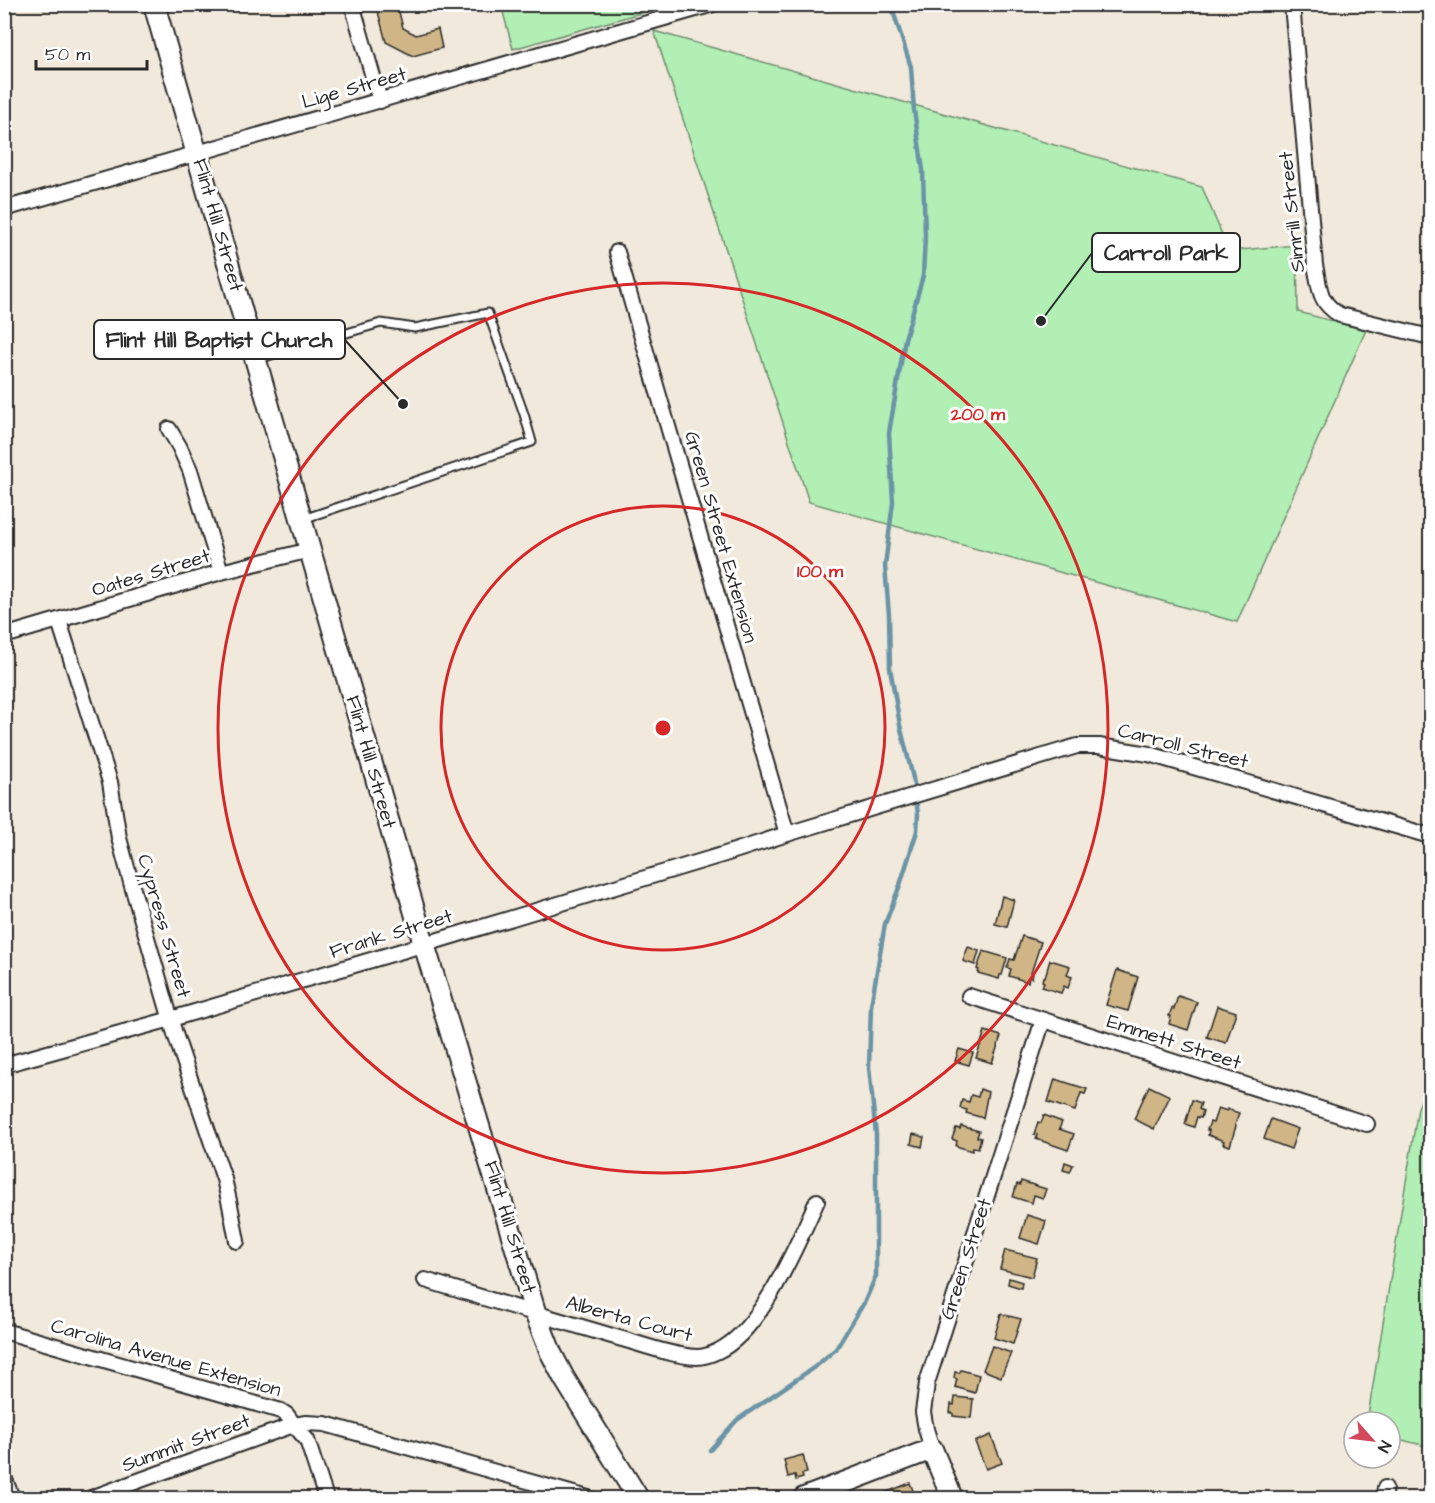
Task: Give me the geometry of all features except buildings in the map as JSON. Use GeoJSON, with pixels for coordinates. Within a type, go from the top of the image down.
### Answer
{"type":"FeatureCollection","features":[{"type":"Feature","properties":{"kind":"street","name":"Flint Hill Street"},"geometry":{"type":"LineString","coordinates":[[154,4],[309,550],[424,944],[536,1315],[564,1378],[638,1498]]}},
{"type":"Feature","properties":{"kind":"street"},"geometry":{"type":"LineString","coordinates":[[352,4],[380,101]]}},
{"type":"Feature","properties":{"kind":"street","name":"Lige Street"},"geometry":{"type":"LineString","coordinates":[[4,209],[714,4]]}},
{"type":"Feature","properties":{"kind":"street","name":"Simrill Street"},"geometry":{"type":"LineString","coordinates":[[1292,4],[1315,265],[1322,300],[1340,315],[1431,337]]}},
{"type":"Feature","properties":{"kind":"street","name":"Green Street Extension"},"geometry":{"type":"LineString","coordinates":[[617,252],[787,834]]}},
{"type":"Feature","properties":{"kind":"street"},"geometry":{"type":"LineString","coordinates":[[169,429],[190,470],[221,572]]}},
{"type":"Feature","properties":{"kind":"street","name":"Oates Street"},"geometry":{"type":"LineString","coordinates":[[4,636],[221,572],[309,550]]}},
{"type":"Feature","properties":{"kind":"street","name":"Cypress Street"},"geometry":{"type":"LineString","coordinates":[[59,621],[110,782],[119,838],[171,1019],[224,1179],[237,1241]]}},
{"type":"Feature","properties":{"kind":"street","name":"Carroll Street"},"geometry":{"type":"LineString","coordinates":[[787,834],[1077,746],[1099,746],[1149,754],[1431,836]]}},
{"type":"Feature","properties":{"kind":"street","name":"Frank Street"},"geometry":{"type":"LineString","coordinates":[[4,1065],[171,1019],[787,834]]}},
{"type":"Feature","properties":{"kind":"street","name":"Emmett Street"},"geometry":{"type":"LineString","coordinates":[[969,996],[1367,1124]]}},
{"type":"Feature","properties":{"kind":"street","name":"Green Street"},"geometry":{"type":"LineString","coordinates":[[952,1498],[926,1429],[923,1412],[927,1383],[1043,1020]]}},
{"type":"Feature","properties":{"kind":"street","name":"Alberta Court"},"geometry":{"type":"LineString","coordinates":[[425,1280],[536,1315],[662,1350],[699,1357],[719,1351],[744,1331],[768,1298],[793,1254],[817,1201]]}},
{"type":"Feature","properties":{"kind":"street","name":"Carolina Avenue Extension"},"geometry":{"type":"LineString","coordinates":[[4,1331],[280,1411],[287,1415],[294,1425],[325,1424],[588,1498]]}},
{"type":"Feature","properties":{"kind":"street"},"geometry":{"type":"LineString","coordinates":[[294,1425],[306,1440],[326,1498]]}},
{"type":"Feature","properties":{"kind":"street","name":"Summit Street"},"geometry":{"type":"LineString","coordinates":[[91,1498],[294,1425]]}},
{"type":"Feature","properties":{"kind":"street"},"geometry":{"type":"LineString","coordinates":[[804,1498],[932,1449]]}},
{"type":"Feature","properties":{"kind":"street"},"geometry":{"type":"LineString","coordinates":[[4,1477],[12,1498]]}},
{"type":"Feature","properties":{"kind":"lane"},"geometry":{"type":"LineString","coordinates":[[256,360],[381,323],[416,328],[488,313],[532,442],[301,520]]}},
{"type":"Feature","properties":{"kind":"green space"},"geometry":{"type":"Polygon","coordinates":[[[501,4],[669,5],[513,49],[501,4]]]}},
{"type":"Feature","properties":{"kind":"green space"},"geometry":{"type":"Polygon","coordinates":[[[654,31],[1202,187],[1229,251],[1297,245],[1298,312],[1366,330],[1237,622],[809,502],[654,31]]]}},
{"type":"Feature","properties":{"kind":"green space"},"geometry":{"type":"Polygon","coordinates":[[[1430,1079],[1430,1447],[1402,1440],[1402,1410],[1369,1410],[1418,1108],[1430,1079]]]}},
{"type":"Feature","properties":{"kind":"waterway"},"geometry":{"type":"LineString","coordinates":[[710,1450],[737,1420],[816,1366],[836,1349],[865,1301],[876,1276],[876,1135],[869,1067],[871,1006],[885,924],[917,831],[918,814],[913,778],[900,725],[890,668],[885,566],[893,502],[889,433],[905,339],[923,276],[925,237],[923,170],[914,110],[911,67],[893,11],[887,4]]}},
{"type":"Feature","properties":{"kind":"place","name":"Carroll Park"},"geometry":{"type":"Point","coordinates":[1041,321]}},
{"type":"Feature","properties":{"kind":"place","name":"Flint Hill Baptist Church"},"geometry":{"type":"Point","coordinates":[403,404]}}]}
